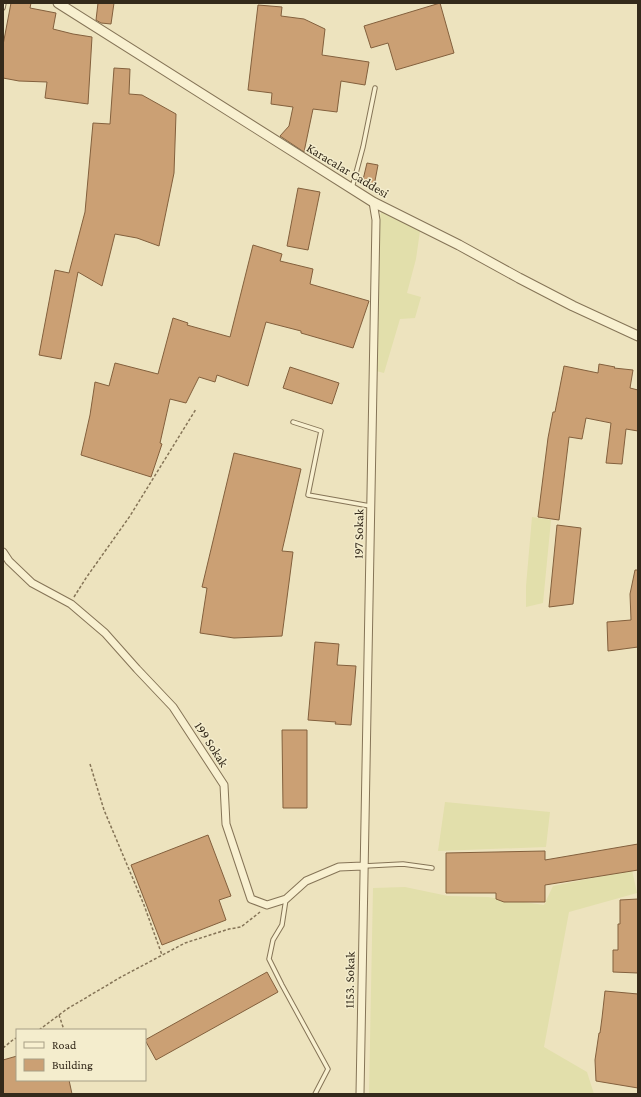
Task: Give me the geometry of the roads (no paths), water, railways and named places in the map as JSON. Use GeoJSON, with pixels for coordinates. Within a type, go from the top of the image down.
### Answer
{"type":"FeatureCollection","features":[{"type":"Feature","properties":{"kind":"street","name":"Karacalar Caddesi"},"geometry":{"type":"LineString","coordinates":[[58,3],[373,202],[459,245],[546,292],[638,336]]}},
{"type":"Feature","properties":{"kind":"street","name":"197 Sokak"},"geometry":{"type":"LineString","coordinates":[[363,866],[376,220],[373,202]]}},
{"type":"Feature","properties":{"kind":"street","name":"199 Sokak"},"geometry":{"type":"LineString","coordinates":[[3,552],[9,561],[32,582],[71,604],[105,632],[136,669],[173,707],[224,785],[226,824],[251,899],[268,905],[286,899]]}},
{"type":"Feature","properties":{"kind":"street"},"geometry":{"type":"LineString","coordinates":[[286,899],[306,881],[339,868],[363,866]]}},
{"type":"Feature","properties":{"kind":"street","name":"1153. Sokak"},"geometry":{"type":"LineString","coordinates":[[360,1094],[363,866]]}},
{"type":"Feature","properties":{"kind":"lane"},"geometry":{"type":"LineString","coordinates":[[3,8],[4,3]]}},
{"type":"Feature","properties":{"kind":"lane"},"geometry":{"type":"LineString","coordinates":[[351,189],[363,147],[375,88]]}},
{"type":"Feature","properties":{"kind":"lane"},"geometry":{"type":"LineString","coordinates":[[293,422],[321,431],[308,494],[370,506]]}},
{"type":"Feature","properties":{"kind":"lane"},"geometry":{"type":"LineString","coordinates":[[363,866],[403,864],[432,868]]}},
{"type":"Feature","properties":{"kind":"lane"},"geometry":{"type":"LineString","coordinates":[[286,899],[282,925],[273,940],[269,959],[328,1069],[315,1094]]}}]}
